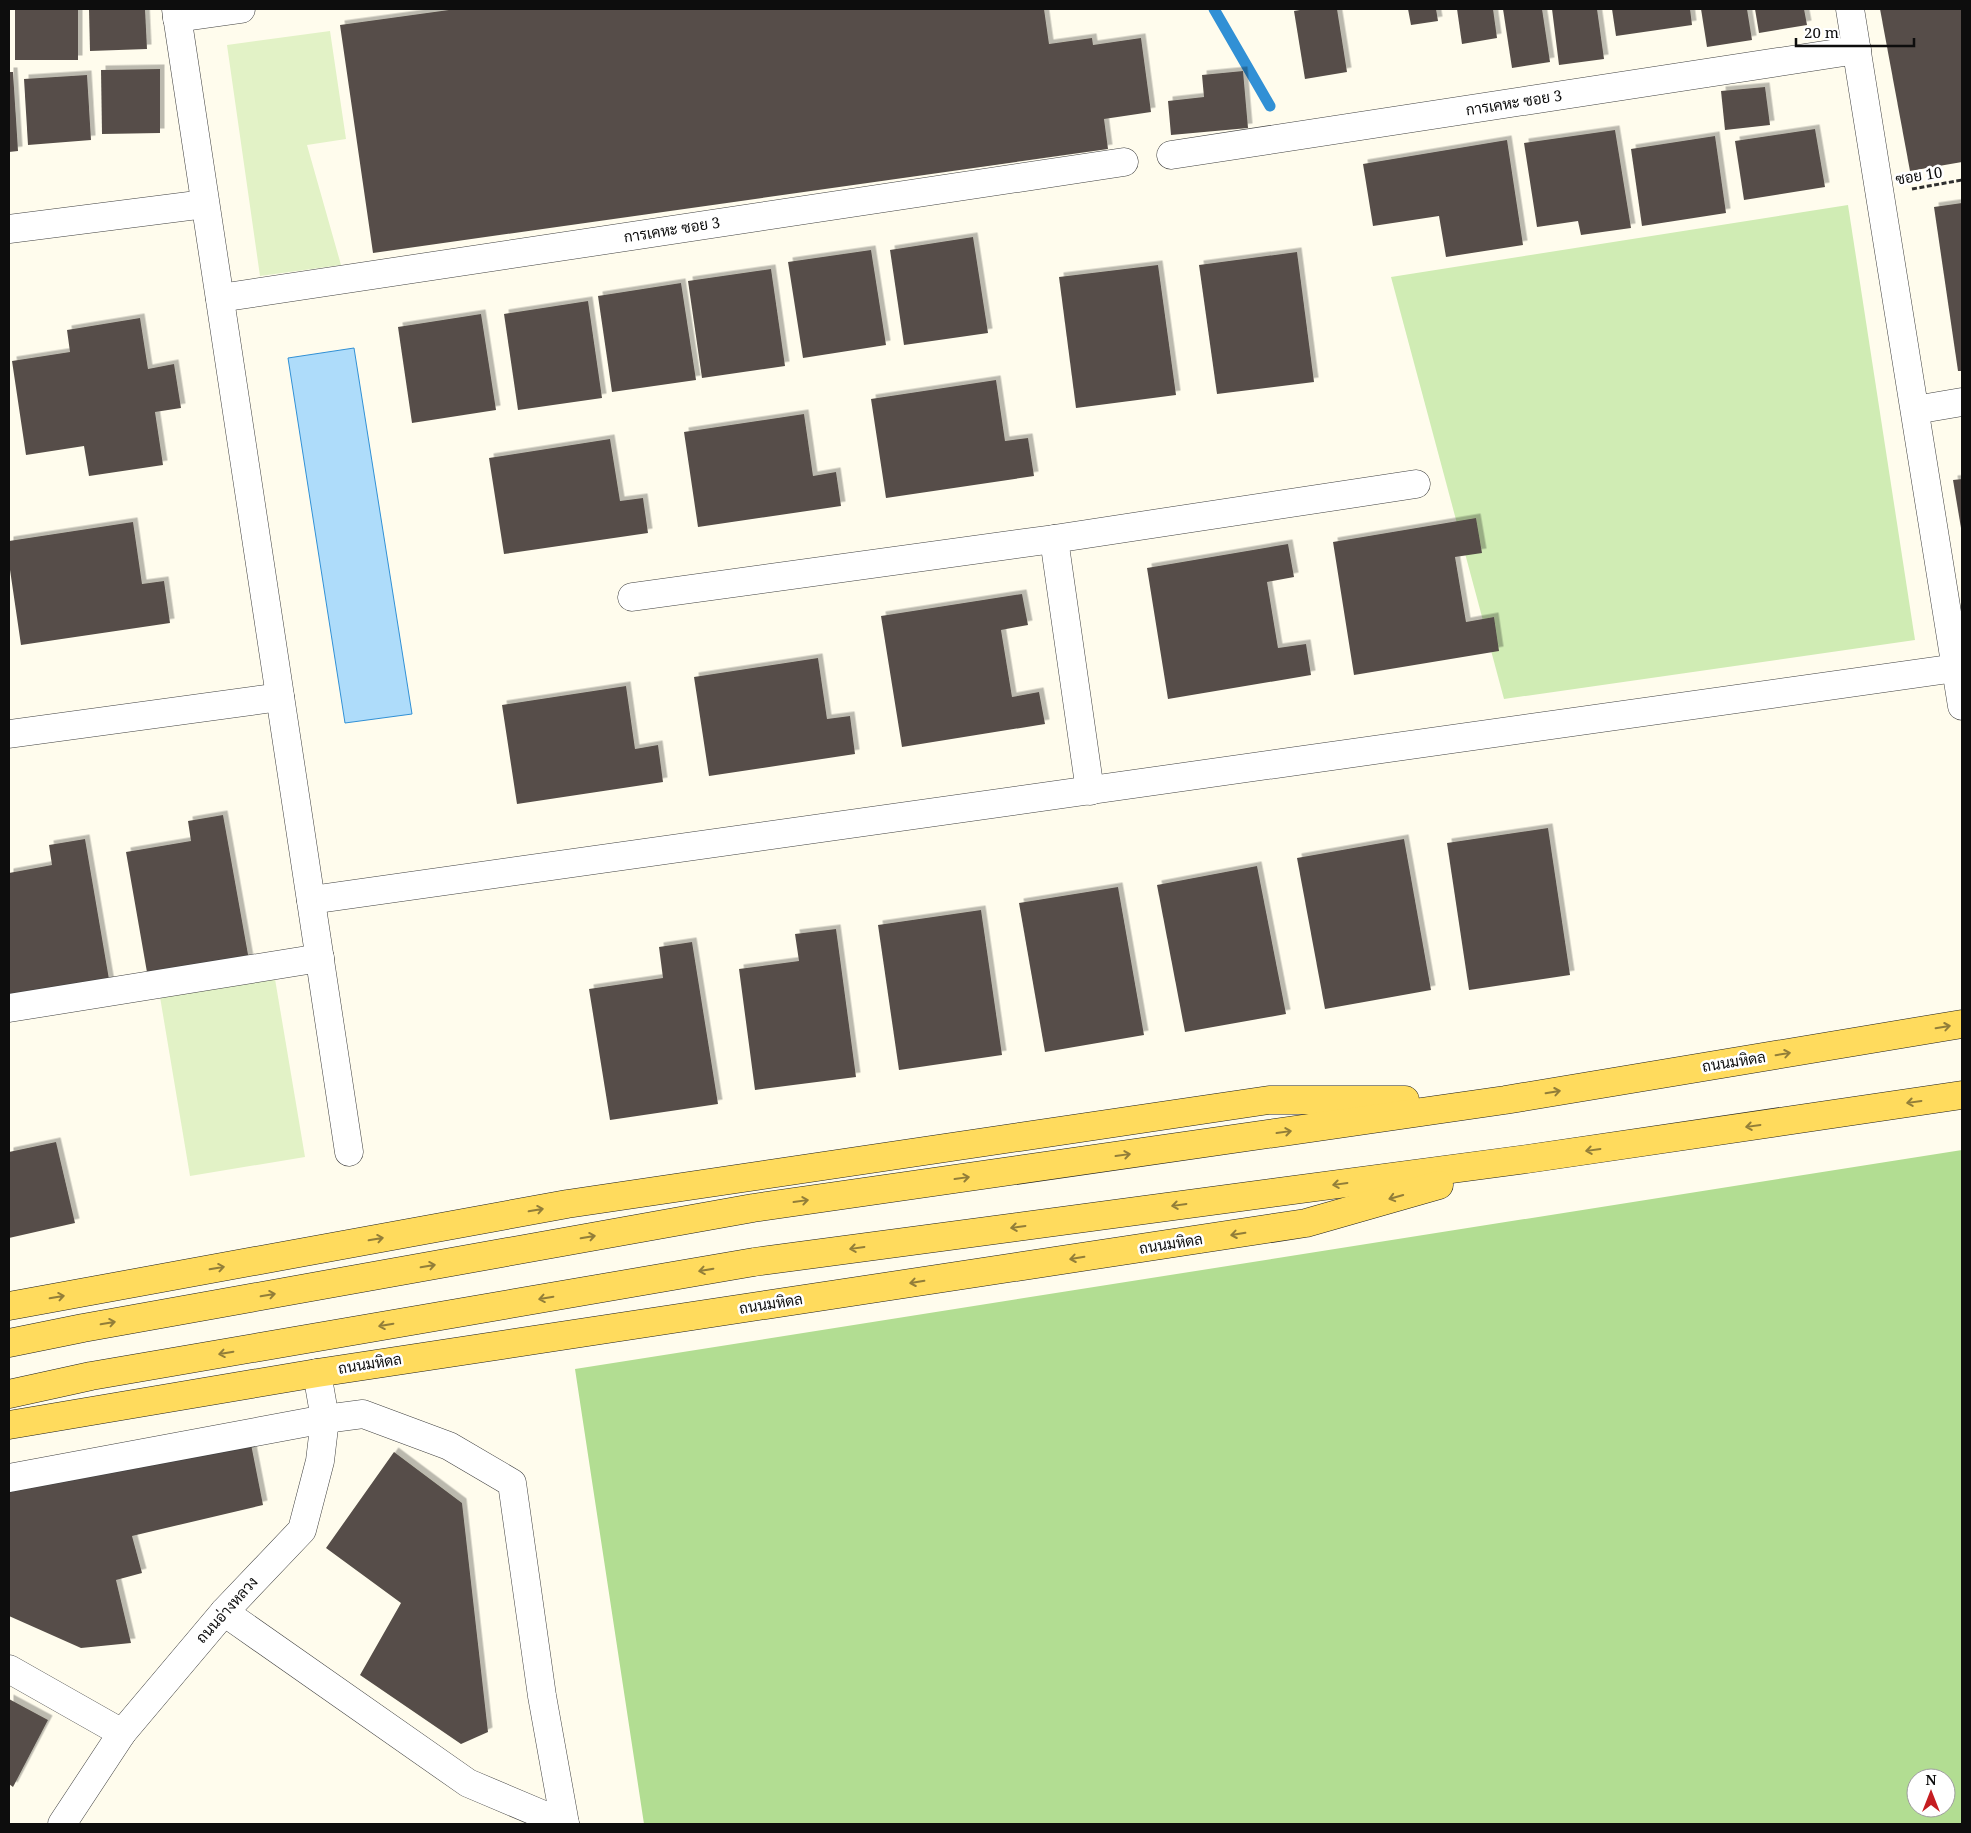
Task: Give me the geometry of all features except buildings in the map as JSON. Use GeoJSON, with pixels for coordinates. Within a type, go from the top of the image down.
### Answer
{"type":"FeatureCollection","features":[{"type":"Feature","properties":{"kind":"main road","name":"ถนนมหิดล"},"geometry":{"type":"LineString","coordinates":[[9,1343],[83,1328],[753,1208],[1505,1100],[1962,1024]]}},
{"type":"Feature","properties":{"kind":"main road","name":"ถนนมหิดล"},"geometry":{"type":"LineString","coordinates":[[9,1394],[91,1376],[754,1262],[1527,1159],[1962,1094]]}},
{"type":"Feature","properties":{"kind":"main road","name":"ถนนมหิดล"},"geometry":{"type":"LineString","coordinates":[[9,1306],[567,1204],[1269,1100],[1505,1100]]}},
{"type":"Feature","properties":{"kind":"main road","name":"ถนนมหิดล"},"geometry":{"type":"LineString","coordinates":[[9,1425],[317,1372],[1306,1224],[1527,1159]]}},
{"type":"Feature","properties":{"kind":"street"},"geometry":{"type":"LineString","coordinates":[[240,9],[176,14],[349,1152]]}},
{"type":"Feature","properties":{"kind":"street"},"geometry":{"type":"LineString","coordinates":[[1850,9],[1962,706]]}},
{"type":"Feature","properties":{"kind":"street","name":"การเคหะ ซอย 3"},"geometry":{"type":"LineString","coordinates":[[1171,155],[1857,50]]}},
{"type":"Feature","properties":{"kind":"street","name":"การเคหะ ซอย 3"},"geometry":{"type":"LineString","coordinates":[[220,298],[1124,162]]}},
{"type":"Feature","properties":{"kind":"street"},"geometry":{"type":"LineString","coordinates":[[9,229],[206,204]]}},
{"type":"Feature","properties":{"kind":"street"},"geometry":{"type":"LineString","coordinates":[[1915,410],[1962,402]]}},
{"type":"Feature","properties":{"kind":"street"},"geometry":{"type":"LineString","coordinates":[[632,597],[1054,539],[1416,484]]}},
{"type":"Feature","properties":{"kind":"street"},"geometry":{"type":"LineString","coordinates":[[1054,539],[1090,791]]}},
{"type":"Feature","properties":{"kind":"street"},"geometry":{"type":"LineString","coordinates":[[311,900],[1956,668]]}},
{"type":"Feature","properties":{"kind":"street"},"geometry":{"type":"LineString","coordinates":[[9,734],[280,697]]}},
{"type":"Feature","properties":{"kind":"street"},"geometry":{"type":"LineString","coordinates":[[9,1008],[320,958]]}},
{"type":"Feature","properties":{"kind":"street","name":"ถนนอ่างหลวง"},"geometry":{"type":"LineString","coordinates":[[62,1824],[122,1733],[224,1612],[302,1530],[320,1461],[325,1419],[317,1372]]}},
{"type":"Feature","properties":{"kind":"street"},"geometry":{"type":"LineString","coordinates":[[9,1478],[325,1419],[364,1414],[449,1446],[512,1483],[542,1696],[565,1824]]}},
{"type":"Feature","properties":{"kind":"street"},"geometry":{"type":"LineString","coordinates":[[224,1612],[468,1783],[565,1824]]}},
{"type":"Feature","properties":{"kind":"street"},"geometry":{"type":"LineString","coordinates":[[9,1669],[122,1733]]}},
{"type":"Feature","properties":{"kind":"path","name":"ซอย 10"},"geometry":{"type":"LineString","coordinates":[[1879,194],[1962,180]]}},
{"type":"Feature","properties":{"kind":"green space"},"geometry":{"type":"Polygon","coordinates":[[[330,31],[346,139],[307,145],[341,265],[260,276],[227,45],[330,31]]]}},
{"type":"Feature","properties":{"kind":"green space"},"geometry":{"type":"Polygon","coordinates":[[[1848,205],[1915,640],[1504,699],[1391,277],[1848,205]]]}},
{"type":"Feature","properties":{"kind":"green space"},"geometry":{"type":"Polygon","coordinates":[[[275,979],[305,1157],[190,1176],[160,997],[275,979]]]}},
{"type":"Feature","properties":{"kind":"green space"},"geometry":{"type":"Polygon","coordinates":[[[1962,1150],[1962,1824],[644,1824],[575,1369],[1962,1150]]]}},
{"type":"Feature","properties":{"kind":"water"},"geometry":{"type":"Polygon","coordinates":[[[354,348],[412,714],[345,723],[288,358],[354,348]]]}},
{"type":"Feature","properties":{"kind":"waterway"},"geometry":{"type":"LineString","coordinates":[[1214,9],[1270,106]]}}]}
